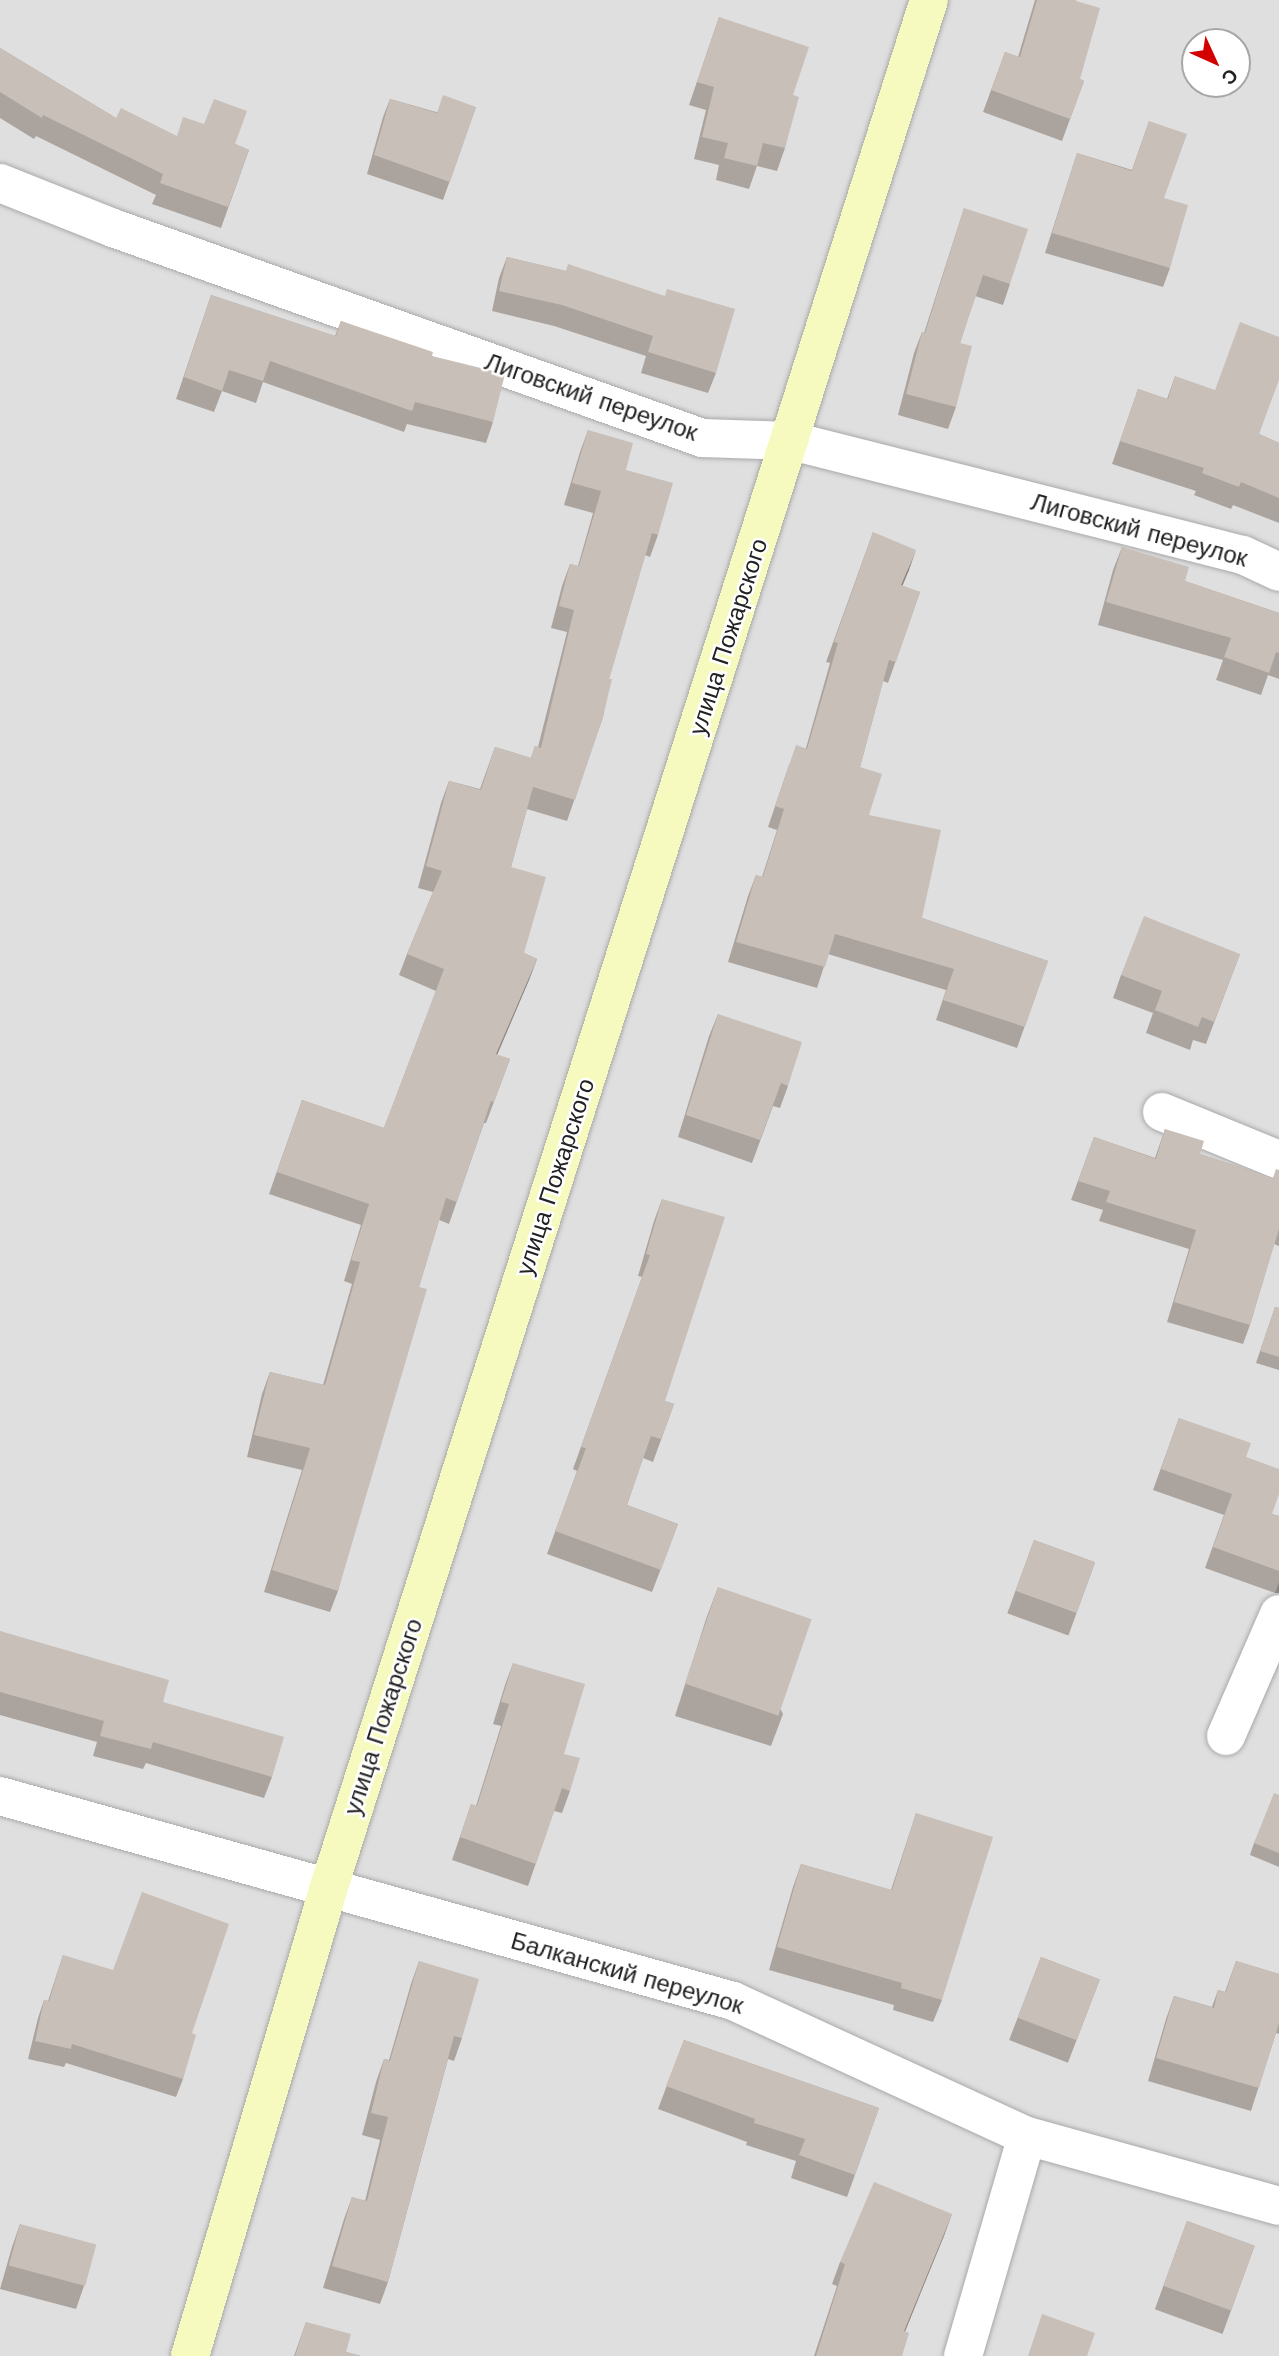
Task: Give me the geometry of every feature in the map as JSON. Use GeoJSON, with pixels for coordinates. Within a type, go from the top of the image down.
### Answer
{"type":"FeatureCollection","features":[{"type":"Feature","properties":{"kind":"street","name":"улица Пожарского"},"geometry":{"type":"LineString","coordinates":[[190,2356],[328,1890],[792,441],[929,0]]}},
{"type":"Feature","properties":{"kind":"street","name":"Лиговский переулок"},"geometry":{"type":"LineString","coordinates":[[0,183],[126,232],[702,438],[792,441],[1243,555],[1279,572]]}},
{"type":"Feature","properties":{"kind":"street"},"geometry":{"type":"LineString","coordinates":[[1161,1112],[1279,1160]]}},
{"type":"Feature","properties":{"kind":"street"},"geometry":{"type":"LineString","coordinates":[[1226,1736],[1279,1615]]}},
{"type":"Feature","properties":{"kind":"street","name":"Балканский переулок"},"geometry":{"type":"LineString","coordinates":[[0,1796],[328,1890],[733,2001],[1027,2136],[1279,2206]]}},
{"type":"Feature","properties":{"kind":"street"},"geometry":{"type":"LineString","coordinates":[[963,2356],[1027,2136]]}},
{"type":"Feature","properties":{"kind":"shaded area"},"geometry":{"type":"Polygon","coordinates":[[[0,0],[1279,0],[1279,2356],[0,2356],[0,0]]]}},
{"type":"Feature","properties":{"kind":"building"},"geometry":{"type":"Polygon","coordinates":[[[1037,0],[1076,0],[1100,8],[1080,79],[1084,81],[1070,119],[991,90],[1005,52],[1020,57],[1037,0]]]}},
{"type":"Feature","properties":{"kind":"building"},"geometry":{"type":"Polygon","coordinates":[[[719,17],[809,47],[793,95],[799,97],[785,148],[763,143],[757,166],[724,158],[728,143],[702,137],[714,87],[697,82],[719,17]]]}},
{"type":"Feature","properties":{"kind":"building"},"geometry":{"type":"Polygon","coordinates":[[[0,48],[116,118],[121,108],[177,136],[183,117],[204,124],[214,99],[247,111],[235,144],[249,150],[228,207],[160,183],[163,174],[43,115],[42,118],[0,92],[0,48]]]}},
{"type":"Feature","properties":{"kind":"building"},"geometry":{"type":"Polygon","coordinates":[[[443,95],[476,107],[450,182],[374,155],[390,99],[437,113],[443,95]]]}},
{"type":"Feature","properties":{"kind":"building"},"geometry":{"type":"Polygon","coordinates":[[[1149,121],[1187,134],[1164,198],[1188,205],[1170,268],[1052,233],[1077,153],[1132,171],[1149,121]]]}},
{"type":"Feature","properties":{"kind":"building"},"geometry":{"type":"Polygon","coordinates":[[[964,208],[1028,229],[1010,284],[983,275],[960,343],[972,346],[956,407],[906,394],[922,332],[925,333],[964,208]]]}},
{"type":"Feature","properties":{"kind":"building"},"geometry":{"type":"Polygon","coordinates":[[[507,257],[566,271],[568,264],[665,296],[667,289],[735,309],[716,373],[648,352],[653,336],[562,305],[499,291],[507,257]]]}},
{"type":"Feature","properties":{"kind":"building"},"geometry":{"type":"Polygon","coordinates":[[[211,295],[336,336],[341,321],[433,352],[432,356],[505,374],[493,422],[415,402],[412,411],[270,361],[263,381],[229,370],[222,391],[184,377],[211,295]]]}},
{"type":"Feature","properties":{"kind":"building"},"geometry":{"type":"Polygon","coordinates":[[[1240,322],[1279,337],[1279,380],[1259,434],[1279,443],[1279,498],[1241,482],[1239,487],[1202,473],[1204,468],[1120,441],[1138,389],[1168,399],[1175,376],[1215,390],[1240,322]]]}},
{"type":"Feature","properties":{"kind":"building"},"geometry":{"type":"Polygon","coordinates":[[[588,430],[633,443],[626,470],[673,483],[658,535],[652,533],[609,679],[612,679],[603,717],[575,800],[533,787],[511,867],[546,877],[524,953],[537,959],[496,1054],[510,1059],[494,1102],[491,1101],[457,1202],[446,1198],[419,1287],[427,1289],[338,1591],[272,1570],[310,1448],[254,1435],[270,1372],[325,1385],[360,1262],[351,1260],[369,1204],[277,1172],[302,1100],[384,1128],[444,969],[407,954],[442,871],[426,866],[449,781],[481,790],[495,747],[531,758],[535,746],[541,748],[574,610],[559,606],[570,564],[579,566],[601,491],[572,483],[588,430]]]}},
{"type":"Feature","properties":{"kind":"building"},"geometry":{"type":"Polygon","coordinates":[[[873,532],[916,550],[901,585],[920,592],[896,662],[889,660],[860,767],[882,774],[869,815],[941,830],[922,918],[1048,961],[1025,1027],[943,1000],[954,969],[835,934],[825,967],[736,942],[756,875],[763,877],[784,809],[775,806],[796,745],[807,749],[838,643],[834,642],[873,532]]]}},
{"type":"Feature","properties":{"kind":"building"},"geometry":{"type":"Polygon","coordinates":[[[1122,547],[1189,567],[1185,581],[1279,613],[1279,653],[1276,652],[1269,673],[1224,657],[1231,638],[1106,602],[1122,547]]]}},
{"type":"Feature","properties":{"kind":"building"},"geometry":{"type":"Polygon","coordinates":[[[1144,916],[1240,954],[1214,1022],[1202,1017],[1198,1027],[1155,1010],[1162,991],[1121,975],[1144,916]]]}},
{"type":"Feature","properties":{"kind":"building"},"geometry":{"type":"Polygon","coordinates":[[[718,1014],[802,1042],[788,1086],[781,1083],[760,1140],[686,1115],[718,1014]]]}},
{"type":"Feature","properties":{"kind":"building"},"geometry":{"type":"Polygon","coordinates":[[[1165,1129],[1204,1141],[1200,1154],[1273,1178],[1276,1169],[1279,1170],[1279,1229],[1250,1325],[1174,1302],[1196,1230],[1106,1202],[1110,1191],[1078,1181],[1094,1137],[1156,1159],[1165,1129]]]}},
{"type":"Feature","properties":{"kind":"building"},"geometry":{"type":"Polygon","coordinates":[[[662,1199],[725,1217],[665,1401],[674,1404],[661,1439],[651,1436],[627,1505],[678,1524],[661,1570],[555,1531],[586,1448],[581,1447],[650,1255],[646,1254],[662,1199]]]}},
{"type":"Feature","properties":{"kind":"building"},"geometry":{"type":"Polygon","coordinates":[[[1275,1307],[1279,1308],[1279,1357],[1260,1351],[1275,1307]]]}},
{"type":"Feature","properties":{"kind":"building"},"geometry":{"type":"Polygon","coordinates":[[[1179,1418],[1251,1443],[1246,1457],[1279,1469],[1279,1494],[1272,1514],[1279,1516],[1279,1571],[1213,1547],[1232,1494],[1161,1469],[1179,1418]]]}},
{"type":"Feature","properties":{"kind":"building"},"geometry":{"type":"Polygon","coordinates":[[[1034,1540],[1095,1562],[1077,1613],[1016,1591],[1034,1540]]]}},
{"type":"Feature","properties":{"kind":"building"},"geometry":{"type":"Polygon","coordinates":[[[718,1587],[812,1619],[778,1716],[685,1683],[718,1587]]]}},
{"type":"Feature","properties":{"kind":"building"},"geometry":{"type":"Polygon","coordinates":[[[0,1631],[169,1680],[163,1702],[284,1737],[272,1777],[153,1742],[151,1749],[100,1736],[104,1721],[0,1692],[0,1631]]]}},
{"type":"Feature","properties":{"kind":"building"},"geometry":{"type":"Polygon","coordinates":[[[513,1663],[585,1684],[564,1754],[580,1758],[570,1791],[562,1788],[536,1864],[460,1837],[471,1804],[477,1806],[509,1704],[501,1702],[513,1663]]]}},
{"type":"Feature","properties":{"kind":"building"},"geometry":{"type":"Polygon","coordinates":[[[1274,1793],[1279,1795],[1279,1853],[1254,1843],[1274,1793]]]}},
{"type":"Feature","properties":{"kind":"building"},"geometry":{"type":"Polygon","coordinates":[[[916,1813],[993,1837],[942,2000],[901,1988],[902,1983],[777,1947],[801,1864],[892,1890],[916,1813]]]}},
{"type":"Feature","properties":{"kind":"building"},"geometry":{"type":"Polygon","coordinates":[[[142,1892],[229,1924],[192,2033],[196,2035],[183,2079],[72,2044],[71,2049],[35,2041],[44,2000],[49,2001],[63,1955],[113,1970],[142,1892]]]}},
{"type":"Feature","properties":{"kind":"building"},"geometry":{"type":"Polygon","coordinates":[[[1041,1957],[1100,1980],[1077,2040],[1018,2018],[1041,1957]]]}},
{"type":"Feature","properties":{"kind":"building"},"geometry":{"type":"Polygon","coordinates":[[[419,1961],[479,1979],[462,2038],[454,2036],[388,2282],[332,2266],[352,2197],[367,2201],[388,2117],[371,2113],[384,2059],[390,2061],[419,1961]]]}},
{"type":"Feature","properties":{"kind":"building"},"geometry":{"type":"Polygon","coordinates":[[[1236,1961],[1279,1974],[1279,2023],[1259,2088],[1156,2058],[1174,1996],[1214,2008],[1218,1990],[1226,1992],[1236,1961]]]}},
{"type":"Feature","properties":{"kind":"building"},"geometry":{"type":"Polygon","coordinates":[[[684,2040],[879,2108],[855,2175],[799,2155],[805,2139],[754,2123],[755,2119],[666,2086],[684,2040]]]}},
{"type":"Feature","properties":{"kind":"building"},"geometry":{"type":"Polygon","coordinates":[[[874,2182],[952,2214],[904,2331],[909,2333],[902,2356],[816,2356],[845,2264],[840,2262],[874,2182]]]}},
{"type":"Feature","properties":{"kind":"building"},"geometry":{"type":"Polygon","coordinates":[[[1187,2221],[1255,2246],[1231,2310],[1163,2286],[1187,2221]]]}},
{"type":"Feature","properties":{"kind":"building"},"geometry":{"type":"Polygon","coordinates":[[[20,2224],[96,2244],[85,2286],[9,2266],[20,2224]]]}},
{"type":"Feature","properties":{"kind":"building"},"geometry":{"type":"Polygon","coordinates":[[[1042,2314],[1095,2333],[1087,2356],[1028,2356],[1042,2314]]]}},
{"type":"Feature","properties":{"kind":"building"},"geometry":{"type":"Polygon","coordinates":[[[306,2322],[351,2334],[346,2352],[361,2356],[295,2356],[306,2322]]]}}]}
